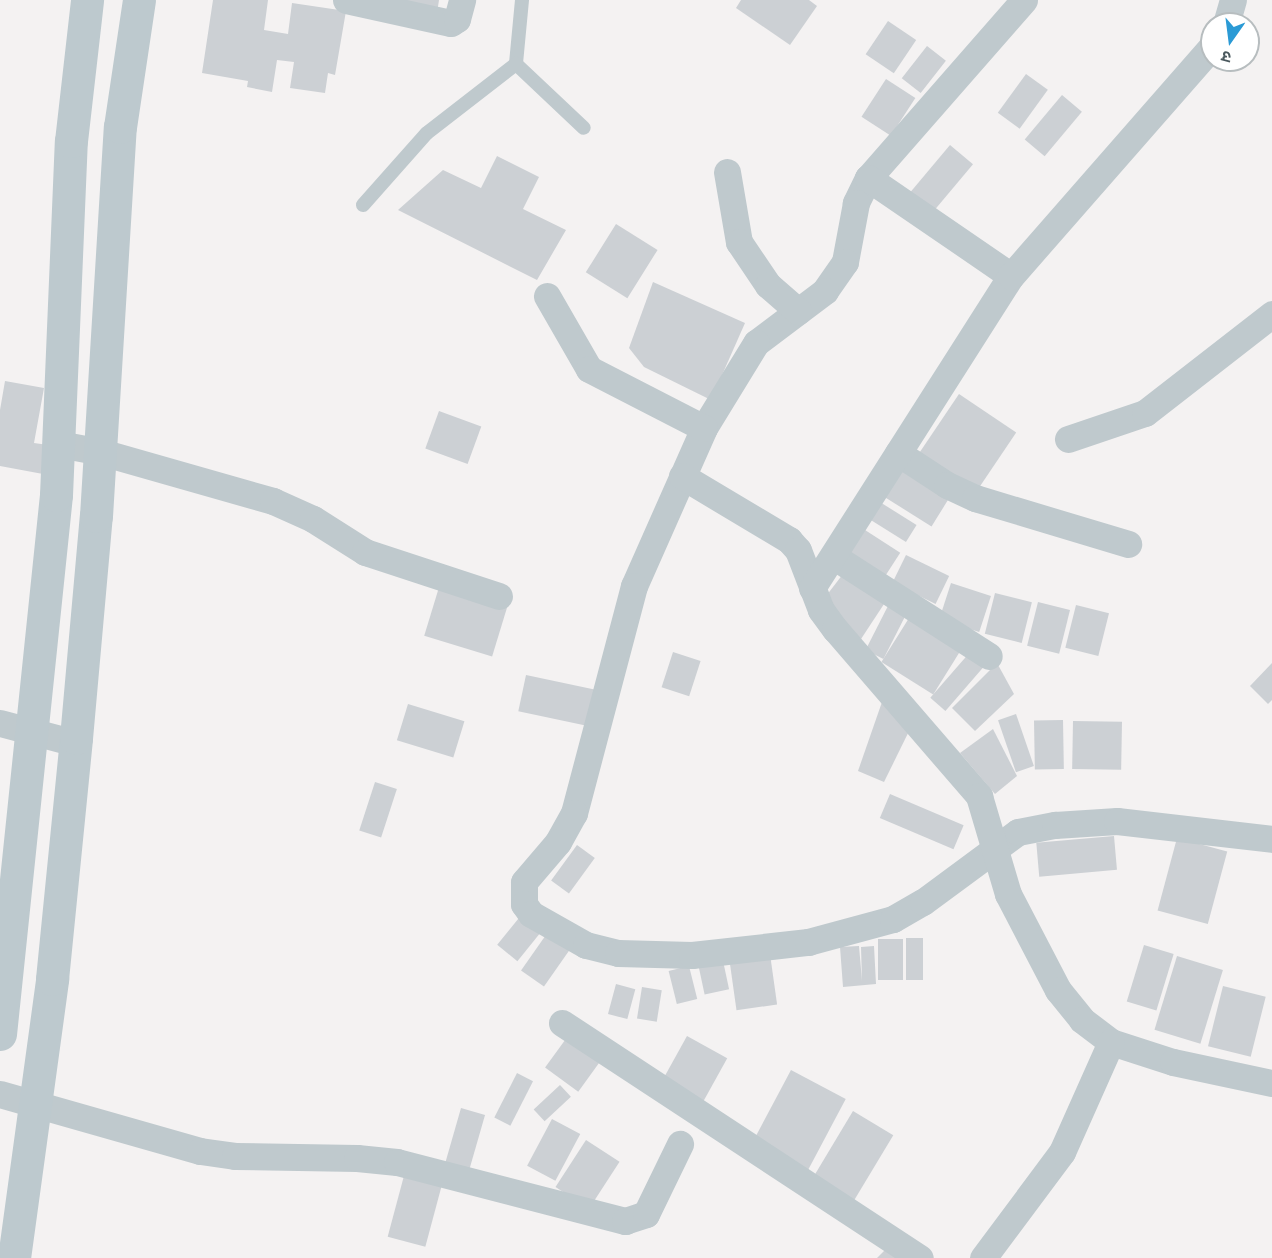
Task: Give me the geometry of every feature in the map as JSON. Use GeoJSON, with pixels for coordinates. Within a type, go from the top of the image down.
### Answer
{"type":"FeatureCollection","features":[{"type":"Feature","properties":{"kind":"street"},"geometry":{"type":"LineString","coordinates":[[47,1012],[1,1012],[4,968],[34,733],[59,444],[71,141],[87,0]]}},
{"type":"Feature","properties":{"kind":"street"},"geometry":{"type":"LineString","coordinates":[[14,1258],[52,979],[101,452],[120,127],[139,0]]}},
{"type":"Feature","properties":{"kind":"street"},"geometry":{"type":"LineString","coordinates":[[346,0],[451,23],[456,19],[462,0]]}},
{"type":"Feature","properties":{"kind":"street"},"geometry":{"type":"LineString","coordinates":[[1024,0],[868,178],[856,204],[845,262],[825,291],[746,356],[704,428],[634,586],[574,813],[558,842],[524,882],[521,893],[531,914],[586,945],[618,953],[692,955],[808,942],[893,919],[923,902],[1018,832],[1055,825],[1117,821],[1272,838]]}},
{"type":"Feature","properties":{"kind":"street"},"geometry":{"type":"LineString","coordinates":[[812,588],[1011,276],[1200,60]]}},
{"type":"Feature","properties":{"kind":"street"},"geometry":{"type":"LineString","coordinates":[[727,172],[739,242],[768,285],[798,311]]}},
{"type":"Feature","properties":{"kind":"street"},"geometry":{"type":"LineString","coordinates":[[868,178],[1011,276]]}},
{"type":"Feature","properties":{"kind":"street"},"geometry":{"type":"LineString","coordinates":[[548,296],[589,369],[704,428]]}},
{"type":"Feature","properties":{"kind":"street"},"geometry":{"type":"LineString","coordinates":[[1068,439],[1145,413],[1272,315]]}},
{"type":"Feature","properties":{"kind":"street"},"geometry":{"type":"LineString","coordinates":[[59,444],[101,452],[273,501],[313,519],[365,552],[499,596]]}},
{"type":"Feature","properties":{"kind":"street"},"geometry":{"type":"LineString","coordinates":[[898,453],[947,485],[975,498],[1128,544]]}},
{"type":"Feature","properties":{"kind":"street"},"geometry":{"type":"LineString","coordinates":[[682,476],[789,540],[798,550],[812,588],[835,629],[979,796],[1008,894],[1058,990],[1082,1020],[1111,1042],[1173,1062],[1272,1083]]}},
{"type":"Feature","properties":{"kind":"street"},"geometry":{"type":"LineString","coordinates":[[832,556],[989,656]]}},
{"type":"Feature","properties":{"kind":"street"},"geometry":{"type":"LineString","coordinates":[[0,723],[75,743]]}},
{"type":"Feature","properties":{"kind":"street"},"geometry":{"type":"LineString","coordinates":[[4,968],[52,979]]}},
{"type":"Feature","properties":{"kind":"street"},"geometry":{"type":"LineString","coordinates":[[562,1023],[920,1258]]}},
{"type":"Feature","properties":{"kind":"street"},"geometry":{"type":"LineString","coordinates":[[983,1258],[1062,1152],[1111,1042]]}},
{"type":"Feature","properties":{"kind":"street"},"geometry":{"type":"LineString","coordinates":[[0,1094],[34,1101],[200,1151],[235,1156],[357,1158],[397,1162],[625,1221],[646,1214],[680,1144]]}},
{"type":"Feature","properties":{"kind":"lane"},"geometry":{"type":"LineString","coordinates":[[363,205],[427,133],[516,64],[522,0]]}},
{"type":"Feature","properties":{"kind":"lane"},"geometry":{"type":"LineString","coordinates":[[516,64],[584,128]]}},
{"type":"Feature","properties":{"kind":"building"},"geometry":{"type":"Polygon","coordinates":[[[213,0],[268,0],[264,30],[288,34],[292,3],[346,11],[335,75],[328,73],[325,93],[290,88],[294,62],[277,60],[272,92],[247,87],[248,81],[202,73],[213,0]]]}},
{"type":"Feature","properties":{"kind":"building"},"geometry":{"type":"Polygon","coordinates":[[[364,0],[439,0],[437,13],[364,0]]]}},
{"type":"Feature","properties":{"kind":"building"},"geometry":{"type":"Polygon","coordinates":[[[741,0],[809,0],[817,6],[790,45],[736,8],[741,0]]]}},
{"type":"Feature","properties":{"kind":"building"},"geometry":{"type":"Polygon","coordinates":[[[888,21],[916,40],[894,73],[866,54],[888,21]]]}},
{"type":"Feature","properties":{"kind":"building"},"geometry":{"type":"Polygon","coordinates":[[[927,46],[946,61],[921,93],[902,78],[927,46]]]}},
{"type":"Feature","properties":{"kind":"building"},"geometry":{"type":"Polygon","coordinates":[[[1026,74],[1048,90],[1020,129],[998,113],[1026,74]]]}},
{"type":"Feature","properties":{"kind":"building"},"geometry":{"type":"Polygon","coordinates":[[[886,79],[915,98],[891,136],[861,117],[886,79]]]}},
{"type":"Feature","properties":{"kind":"building"},"geometry":{"type":"Polygon","coordinates":[[[1062,95],[1082,112],[1045,156],[1025,139],[1062,95]]]}},
{"type":"Feature","properties":{"kind":"building"},"geometry":{"type":"Polygon","coordinates":[[[950,145],[973,164],[932,213],[909,194],[950,145]]]}},
{"type":"Feature","properties":{"kind":"building"},"geometry":{"type":"Polygon","coordinates":[[[497,156],[539,177],[523,209],[566,230],[537,280],[398,210],[443,170],[481,188],[497,156]]]}},
{"type":"Feature","properties":{"kind":"building"},"geometry":{"type":"Polygon","coordinates":[[[616,224],[658,250],[627,298],[586,272],[616,224]]]}},
{"type":"Feature","properties":{"kind":"building"},"geometry":{"type":"Polygon","coordinates":[[[653,282],[745,323],[711,400],[644,367],[629,348],[653,282]]]}},
{"type":"Feature","properties":{"kind":"building"},"geometry":{"type":"Polygon","coordinates":[[[5,381],[44,388],[34,443],[48,445],[43,474],[0,466],[0,410],[5,381]]]}},
{"type":"Feature","properties":{"kind":"building"},"geometry":{"type":"Polygon","coordinates":[[[959,394],[1016,433],[976,492],[919,454],[959,394]]]}},
{"type":"Feature","properties":{"kind":"building"},"geometry":{"type":"Polygon","coordinates":[[[439,411],[481,426],[468,464],[425,449],[439,411]]]}},
{"type":"Feature","properties":{"kind":"building"},"geometry":{"type":"Polygon","coordinates":[[[898,463],[951,496],[932,526],[879,494],[898,463]]]}},
{"type":"Feature","properties":{"kind":"building"},"geometry":{"type":"Polygon","coordinates":[[[875,499],[917,525],[906,542],[864,516],[875,499]]]}},
{"type":"Feature","properties":{"kind":"building"},"geometry":{"type":"Polygon","coordinates":[[[865,530],[900,553],[881,582],[846,559],[865,530]]]}},
{"type":"Feature","properties":{"kind":"building"},"geometry":{"type":"Polygon","coordinates":[[[906,555],[949,576],[936,604],[892,583],[906,555]]]}},
{"type":"Feature","properties":{"kind":"building"},"geometry":{"type":"Polygon","coordinates":[[[843,574],[886,601],[861,639],[823,600],[843,574]]]}},
{"type":"Feature","properties":{"kind":"building"},"geometry":{"type":"Polygon","coordinates":[[[951,583],[991,596],[979,632],[939,619],[951,583]]]}},
{"type":"Feature","properties":{"kind":"building"},"geometry":{"type":"Polygon","coordinates":[[[440,584],[508,605],[492,656],[424,636],[440,584]]]}},
{"type":"Feature","properties":{"kind":"building"},"geometry":{"type":"Polygon","coordinates":[[[995,593],[1032,602],[1022,643],[985,634],[995,593]]]}},
{"type":"Feature","properties":{"kind":"building"},"geometry":{"type":"Polygon","coordinates":[[[891,600],[909,609],[883,659],[866,650],[891,600]]]}},
{"type":"Feature","properties":{"kind":"building"},"geometry":{"type":"Polygon","coordinates":[[[1038,602],[1070,610],[1059,654],[1027,646],[1038,602]]]}},
{"type":"Feature","properties":{"kind":"building"},"geometry":{"type":"Polygon","coordinates":[[[1076,605],[1109,613],[1098,656],[1065,648],[1076,605]]]}},
{"type":"Feature","properties":{"kind":"building"},"geometry":{"type":"Polygon","coordinates":[[[909,618],[961,650],[933,694],[881,662],[909,618]]]}},
{"type":"Feature","properties":{"kind":"building"},"geometry":{"type":"Polygon","coordinates":[[[971,651],[986,664],[945,711],[930,698],[971,651]]]}},
{"type":"Feature","properties":{"kind":"building"},"geometry":{"type":"Polygon","coordinates":[[[673,652],[701,661],[689,696],[662,687],[673,652]]]}},
{"type":"Feature","properties":{"kind":"building"},"geometry":{"type":"Polygon","coordinates":[[[997,663],[1014,694],[975,731],[952,708],[997,663]]]}},
{"type":"Feature","properties":{"kind":"building"},"geometry":{"type":"Polygon","coordinates":[[[1272,663],[1272,700],[1268,704],[1250,686],[1272,663]]]}},
{"type":"Feature","properties":{"kind":"building"},"geometry":{"type":"Polygon","coordinates":[[[526,675],[600,691],[593,727],[518,711],[526,675]]]}},
{"type":"Feature","properties":{"kind":"building"},"geometry":{"type":"Polygon","coordinates":[[[882,702],[914,721],[884,782],[858,771],[882,702]]]}},
{"type":"Feature","properties":{"kind":"building"},"geometry":{"type":"Polygon","coordinates":[[[408,704],[464,721],[453,758],[397,740],[408,704]]]}},
{"type":"Feature","properties":{"kind":"building"},"geometry":{"type":"Polygon","coordinates":[[[1016,714],[1034,766],[1016,772],[998,720],[1016,714]]]}},
{"type":"Feature","properties":{"kind":"building"},"geometry":{"type":"Polygon","coordinates":[[[1063,720],[1064,769],[1035,769],[1034,721],[1063,720]]]}},
{"type":"Feature","properties":{"kind":"building"},"geometry":{"type":"Polygon","coordinates":[[[1073,721],[1122,722],[1121,770],[1072,769],[1073,721]]]}},
{"type":"Feature","properties":{"kind":"building"},"geometry":{"type":"Polygon","coordinates":[[[993,729],[1017,776],[995,794],[960,753],[993,729]]]}},
{"type":"Feature","properties":{"kind":"building"},"geometry":{"type":"Polygon","coordinates":[[[375,782],[397,789],[381,838],[359,831],[375,782]]]}},
{"type":"Feature","properties":{"kind":"building"},"geometry":{"type":"Polygon","coordinates":[[[890,794],[964,825],[953,849],[880,818],[890,794]]]}},
{"type":"Feature","properties":{"kind":"building"},"geometry":{"type":"Polygon","coordinates":[[[1114,836],[1117,870],[1039,877],[1036,843],[1114,836]]]}},
{"type":"Feature","properties":{"kind":"building"},"geometry":{"type":"Polygon","coordinates":[[[1177,838],[1227,851],[1208,924],[1158,910],[1177,838]]]}},
{"type":"Feature","properties":{"kind":"building"},"geometry":{"type":"Polygon","coordinates":[[[577,845],[595,858],[569,894],[551,881],[577,845]]]}},
{"type":"Feature","properties":{"kind":"building"},"geometry":{"type":"Polygon","coordinates":[[[523,913],[543,929],[517,961],[497,945],[523,913]]]}},
{"type":"Feature","properties":{"kind":"building"},"geometry":{"type":"Polygon","coordinates":[[[548,932],[571,948],[544,987],[521,971],[548,932]]]}},
{"type":"Feature","properties":{"kind":"building"},"geometry":{"type":"Polygon","coordinates":[[[906,938],[923,938],[923,980],[906,980],[906,938]]]}},
{"type":"Feature","properties":{"kind":"building"},"geometry":{"type":"Polygon","coordinates":[[[878,939],[903,939],[903,980],[878,980],[878,939]]]}},
{"type":"Feature","properties":{"kind":"building"},"geometry":{"type":"Polygon","coordinates":[[[1144,945],[1174,954],[1156,1010],[1127,1001],[1144,945]]]}},
{"type":"Feature","properties":{"kind":"building"},"geometry":{"type":"Polygon","coordinates":[[[859,946],[862,981],[861,947],[874,946],[876,984],[843,987],[840,947],[859,946]]]}},
{"type":"Feature","properties":{"kind":"building"},"geometry":{"type":"Polygon","coordinates":[[[770,954],[777,1005],[736,1010],[729,960],[770,954]]]}},
{"type":"Feature","properties":{"kind":"building"},"geometry":{"type":"Polygon","coordinates":[[[722,956],[729,989],[705,994],[698,961],[722,956]]]}},
{"type":"Feature","properties":{"kind":"building"},"geometry":{"type":"Polygon","coordinates":[[[1177,956],[1223,970],[1200,1044],[1154,1030],[1177,956]]]}},
{"type":"Feature","properties":{"kind":"building"},"geometry":{"type":"Polygon","coordinates":[[[689,966],[697,999],[677,1004],[669,971],[689,966]]]}},
{"type":"Feature","properties":{"kind":"building"},"geometry":{"type":"Polygon","coordinates":[[[616,984],[635,989],[627,1019],[608,1014],[616,984]]]}},
{"type":"Feature","properties":{"kind":"building"},"geometry":{"type":"Polygon","coordinates":[[[1223,986],[1266,997],[1251,1057],[1208,1046],[1223,986]]]}},
{"type":"Feature","properties":{"kind":"building"},"geometry":{"type":"Polygon","coordinates":[[[642,987],[662,990],[657,1022],[637,1019],[642,987]]]}},
{"type":"Feature","properties":{"kind":"building"},"geometry":{"type":"Polygon","coordinates":[[[568,1036],[601,1060],[578,1092],[545,1068],[568,1036]]]}},
{"type":"Feature","properties":{"kind":"building"},"geometry":{"type":"Polygon","coordinates":[[[687,1036],[727,1058],[700,1107],[660,1085],[687,1036]]]}},
{"type":"Feature","properties":{"kind":"building"},"geometry":{"type":"Polygon","coordinates":[[[791,1070],[846,1099],[807,1172],[753,1142],[791,1070]]]}},
{"type":"Feature","properties":{"kind":"building"},"geometry":{"type":"Polygon","coordinates":[[[517,1073],[533,1081],[510,1126],[494,1118],[517,1073]]]}},
{"type":"Feature","properties":{"kind":"building"},"geometry":{"type":"Polygon","coordinates":[[[560,1085],[571,1097],[545,1121],[534,1110],[560,1085]]]}},
{"type":"Feature","properties":{"kind":"building"},"geometry":{"type":"Polygon","coordinates":[[[461,1108],[485,1115],[469,1172],[445,1165],[461,1108]]]}},
{"type":"Feature","properties":{"kind":"building"},"geometry":{"type":"Polygon","coordinates":[[[853,1111],[893,1135],[851,1206],[810,1182],[853,1111]]]}},
{"type":"Feature","properties":{"kind":"building"},"geometry":{"type":"Polygon","coordinates":[[[552,1119],[580,1134],[555,1181],[527,1166],[552,1119]]]}},
{"type":"Feature","properties":{"kind":"building"},"geometry":{"type":"Polygon","coordinates":[[[586,1140],[620,1162],[589,1209],[556,1187],[586,1140]]]}},
{"type":"Feature","properties":{"kind":"building"},"geometry":{"type":"Polygon","coordinates":[[[405,1172],[443,1182],[425,1247],[388,1237],[405,1172]]]}},
{"type":"Feature","properties":{"kind":"building"},"geometry":{"type":"Polygon","coordinates":[[[890,1245],[903,1258],[877,1258],[890,1245]]]}}]}
